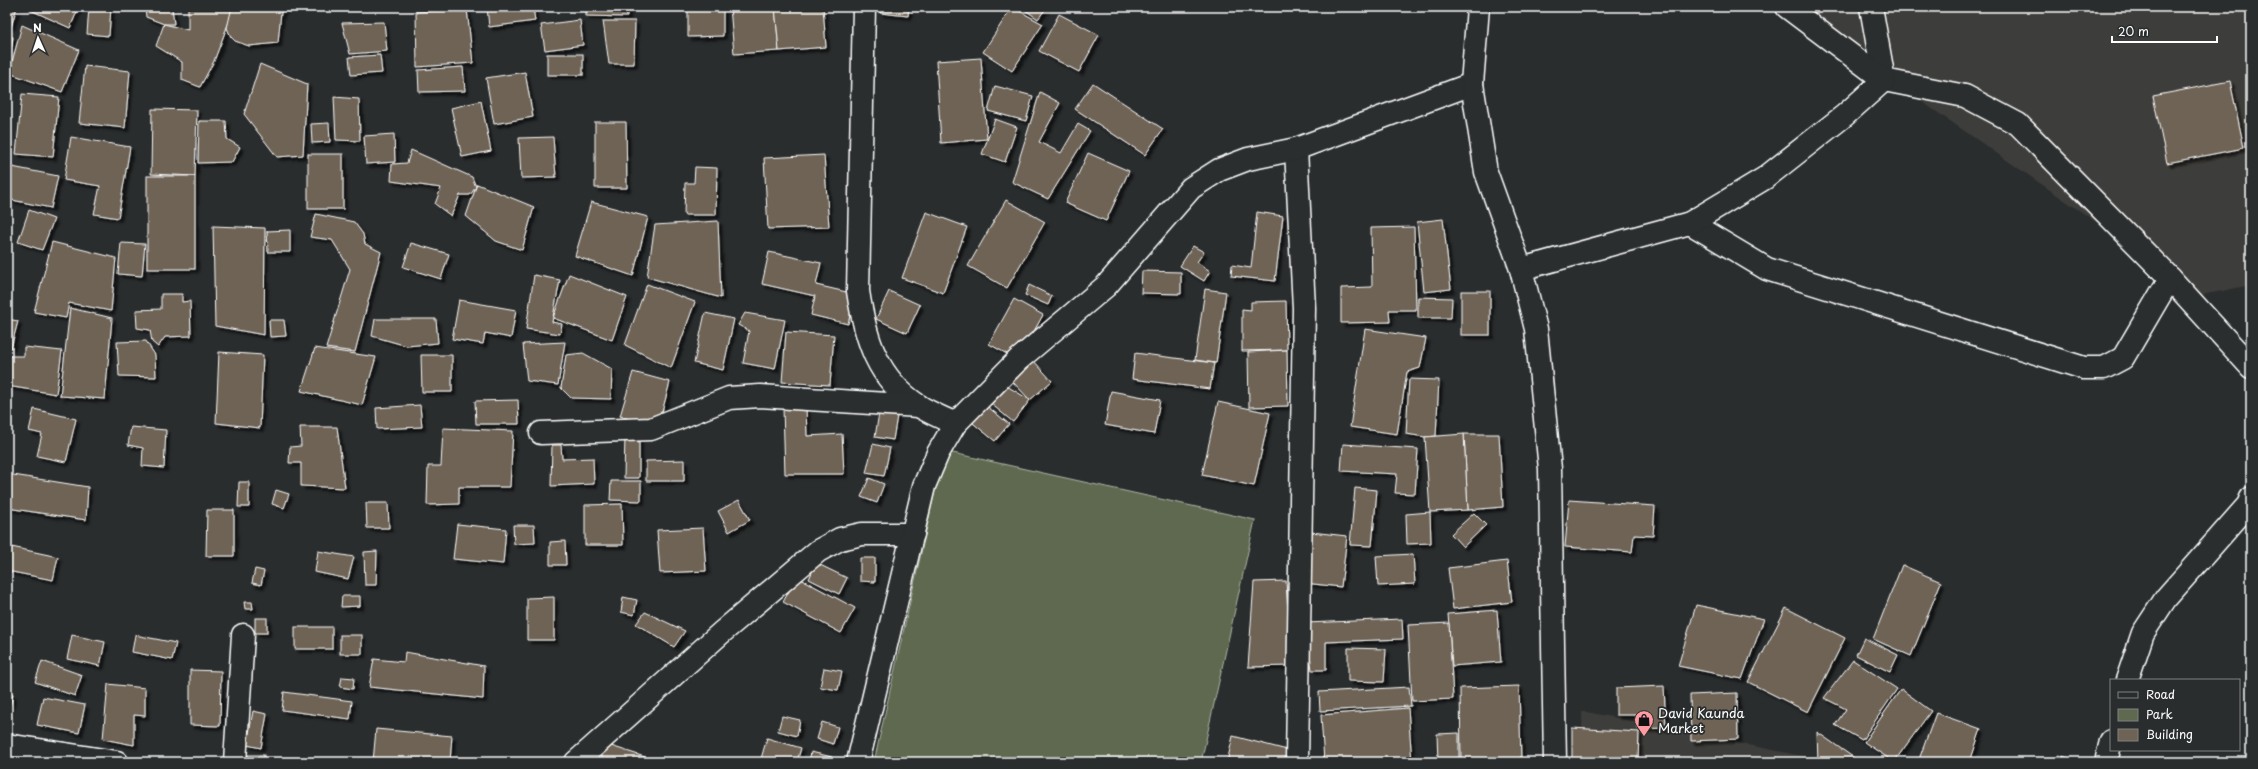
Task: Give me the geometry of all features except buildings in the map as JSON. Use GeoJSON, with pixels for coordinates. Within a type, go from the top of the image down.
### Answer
{"type":"FeatureCollection","features":[{"type":"Feature","properties":{"kind":"street"},"geometry":{"type":"LineString","coordinates":[[864,7],[858,291],[863,324],[877,361],[893,385],[919,406],[955,424]]}},
{"type":"Feature","properties":{"kind":"street"},"geometry":{"type":"LineString","coordinates":[[1478,7],[1472,84],[1486,172],[1521,269],[1536,329],[1550,469],[1555,762]]}},
{"type":"Feature","properties":{"kind":"street"},"geometry":{"type":"LineString","coordinates":[[1787,7],[1884,80],[1965,96],[2018,124],[2170,278],[2251,367]]}},
{"type":"Feature","properties":{"kind":"street"},"geometry":{"type":"LineString","coordinates":[[1871,7],[1884,80]]}},
{"type":"Feature","properties":{"kind":"street"},"geometry":{"type":"LineString","coordinates":[[1521,269],[1690,223],[1765,178],[1845,115],[1884,80]]}},
{"type":"Feature","properties":{"kind":"street"},"geometry":{"type":"LineString","coordinates":[[858,762],[924,486],[938,453],[955,424],[1018,360],[1106,286],[1191,188],[1218,170],[1248,159],[1296,149],[1472,84]]}},
{"type":"Feature","properties":{"kind":"street"},"geometry":{"type":"LineString","coordinates":[[1296,149],[1304,308],[1297,762]]}},
{"type":"Feature","properties":{"kind":"street"},"geometry":{"type":"LineString","coordinates":[[1690,223],[1767,269],[2084,368],[2104,368],[2123,358],[2170,278]]}},
{"type":"Feature","properties":{"kind":"street"},"geometry":{"type":"LineString","coordinates":[[541,433],[651,429],[664,425],[709,404],[737,397],[760,396],[919,406]]}},
{"type":"Feature","properties":{"kind":"street"},"geometry":{"type":"LineString","coordinates":[[2127,679],[2143,633],[2166,598],[2248,505],[2251,498]]}},
{"type":"Feature","properties":{"kind":"street"},"geometry":{"type":"LineString","coordinates":[[576,762],[721,633],[818,550],[840,539],[862,534],[913,534]]}},
{"type":"Feature","properties":{"kind":"street"},"geometry":{"type":"LineString","coordinates":[[235,762],[243,635]]}},
{"type":"Feature","properties":{"kind":"street"},"geometry":{"type":"LineString","coordinates":[[7,745],[118,762]]}},
{"type":"Feature","properties":{"kind":"street"},"geometry":{"type":"LineString","coordinates":[[2106,762],[2110,745]]}},
{"type":"Feature","properties":{"kind":"shaded area"},"geometry":{"type":"Polygon","coordinates":[[[1785,7],[2251,7],[2251,285],[2202,295],[1785,7]]]}},
{"type":"Feature","properties":{"kind":"shaded area","name":"David Kaunda Market"},"geometry":{"type":"Polygon","coordinates":[[[1582,711],[1831,762],[1583,762],[1582,711]]]}},
{"type":"Feature","properties":{"kind":"green space"},"geometry":{"type":"Polygon","coordinates":[[[944,451],[1255,520],[1201,762],[874,762],[944,451]]]}},
{"type":"Feature","properties":{"kind":"place","name":"David Kaunda Market"},"geometry":{"type":"Point","coordinates":[1644,737]}}]}
